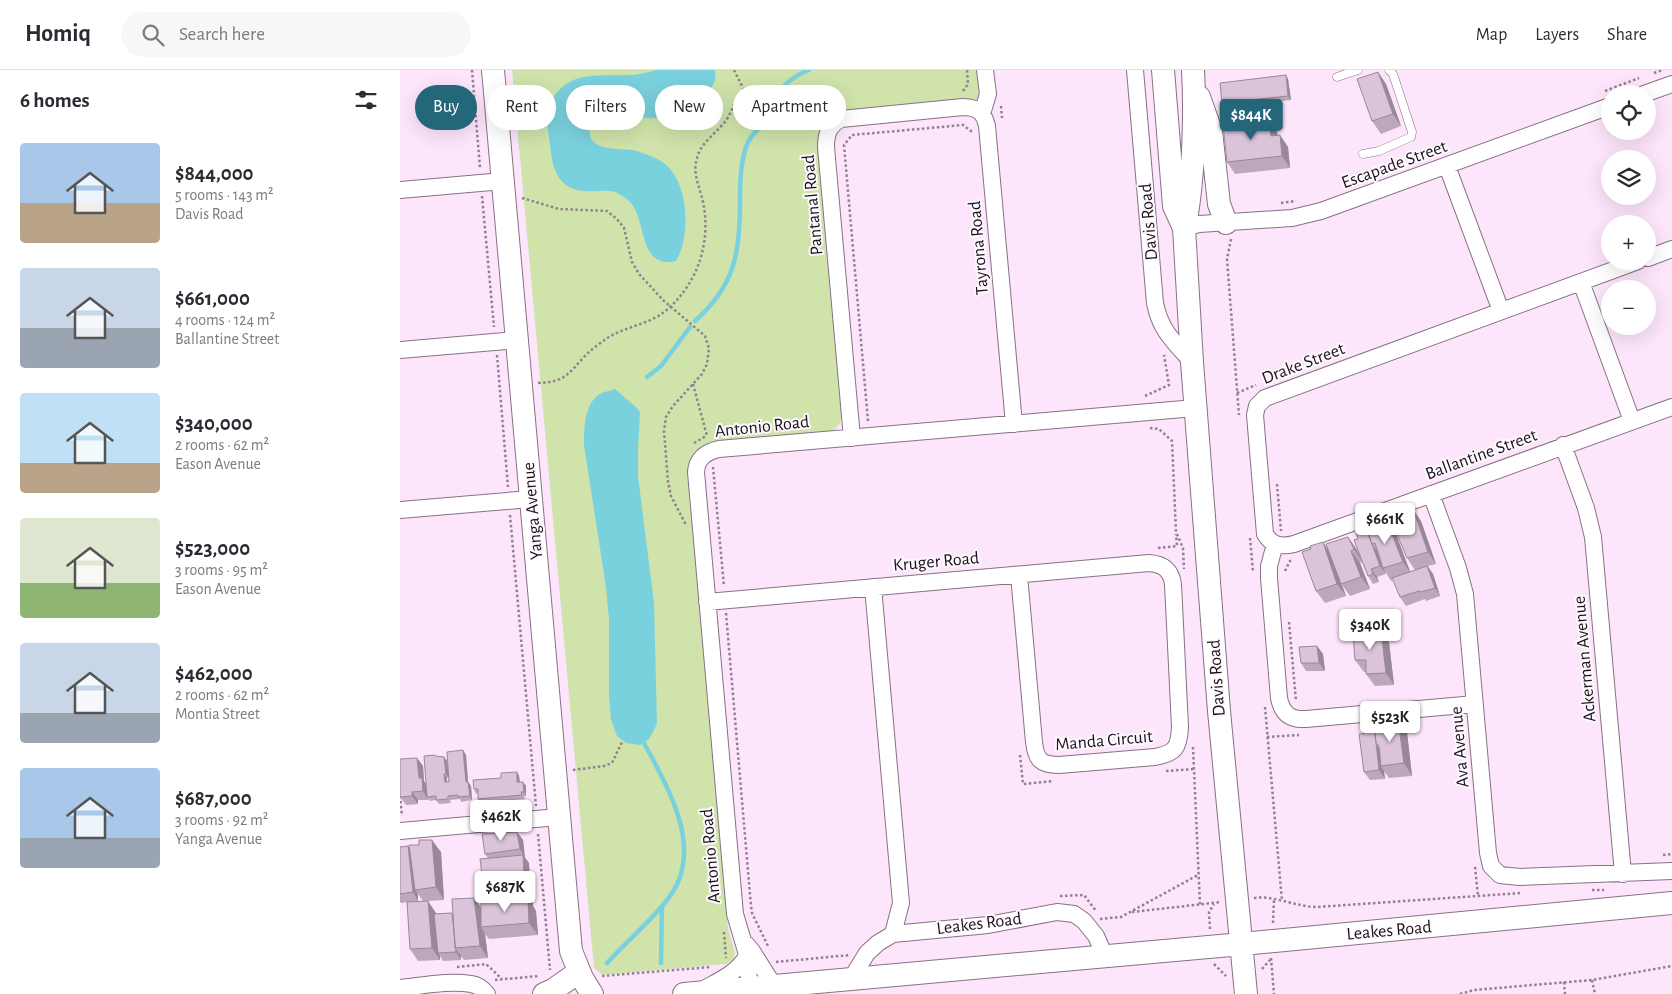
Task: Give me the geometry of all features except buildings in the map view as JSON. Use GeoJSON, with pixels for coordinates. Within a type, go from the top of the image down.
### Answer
{"type":"FeatureCollection","features":[{"type":"Feature","properties":{"kind":"street","name":"Yanga Avenue"},"geometry":{"type":"LineString","coordinates":[[493,70],[496,188],[506,341],[520,385],[520,500],[548,818],[571,952],[574,985],[554,990],[547,985]]}},
{"type":"Feature","properties":{"kind":"street","name":"Tayrona Road"},"geometry":{"type":"LineString","coordinates":[[985,70],[988,94],[982,114],[988,126],[1014,424]]}},
{"type":"Feature","properties":{"kind":"street","name":"Davis Road"},"geometry":{"type":"LineString","coordinates":[[1135,70],[1155,303],[1158,316],[1166,333],[1192,362]]}},
{"type":"Feature","properties":{"kind":"street","name":"Davis Road"},"geometry":{"type":"LineString","coordinates":[[1163,70],[1174,206],[1184,228]]}},
{"type":"Feature","properties":{"kind":"street"},"geometry":{"type":"LineString","coordinates":[[1194,74],[1211,131],[1219,204],[1226,223]]}},
{"type":"Feature","properties":{"kind":"street","name":"Davis Road"},"geometry":{"type":"LineString","coordinates":[[1194,74],[1193,154],[1189,211],[1184,228],[1192,362],[1219,711],[1246,994]]}},
{"type":"Feature","properties":{"kind":"street"},"geometry":{"type":"LineString","coordinates":[[1656,90],[1672,84]]}},
{"type":"Feature","properties":{"kind":"street","name":"Pantanal Road"},"geometry":{"type":"LineString","coordinates":[[851,430],[827,157],[826,138],[828,131],[836,122],[849,118],[963,107],[975,108],[982,114]]}},
{"type":"Feature","properties":{"kind":"street","name":"Escapade Street"},"geometry":{"type":"LineString","coordinates":[[1184,228],[1199,224],[1276,220],[1305,216],[1601,109]]}},
{"type":"Feature","properties":{"kind":"street"},"geometry":{"type":"LineString","coordinates":[[1447,166],[1501,311]]}},
{"type":"Feature","properties":{"kind":"street"},"geometry":{"type":"LineString","coordinates":[[400,190],[496,188]]}},
{"type":"Feature","properties":{"kind":"street"},"geometry":{"type":"LineString","coordinates":[[1656,255],[1672,249]]}},
{"type":"Feature","properties":{"kind":"street","name":"Drake Street"},"geometry":{"type":"LineString","coordinates":[[1283,550],[1267,537],[1265,529],[1255,414],[1255,410],[1261,402],[1275,394],[1613,270]]}},
{"type":"Feature","properties":{"kind":"street"},"geometry":{"type":"LineString","coordinates":[[1580,282],[1632,421]]}},
{"type":"Feature","properties":{"kind":"street"},"geometry":{"type":"LineString","coordinates":[[400,350],[506,341]]}},
{"type":"Feature","properties":{"kind":"street","name":"Ballantine Street"},"geometry":{"type":"LineString","coordinates":[[1283,550],[1294,544],[1672,406]]}},
{"type":"Feature","properties":{"kind":"street","name":"Antonio Road"},"geometry":{"type":"LineString","coordinates":[[750,988],[745,948],[735,914],[696,472],[701,458],[705,453],[719,449],[851,430],[1014,424],[1196,408]]}},
{"type":"Feature","properties":{"kind":"street","name":"Ackerman Avenue"},"geometry":{"type":"LineString","coordinates":[[1563,446],[1586,508],[1594,537],[1623,874]]}},
{"type":"Feature","properties":{"kind":"street","name":"Ava Avenue"},"geometry":{"type":"LineString","coordinates":[[1430,494],[1458,568],[1465,594],[1488,853],[1491,866],[1495,871],[1506,877],[1672,872]]}},
{"type":"Feature","properties":{"kind":"street"},"geometry":{"type":"LineString","coordinates":[[400,510],[520,500]]}},
{"type":"Feature","properties":{"kind":"street"},"geometry":{"type":"LineString","coordinates":[[1283,550],[1269,566],[1269,578],[1279,698],[1282,708],[1295,724],[1475,704]]}},
{"type":"Feature","properties":{"kind":"street","name":"Kruger Road"},"geometry":{"type":"LineString","coordinates":[[708,609],[873,587],[1019,574],[1149,563],[1158,564],[1167,569]]}},
{"type":"Feature","properties":{"kind":"street","name":"Manda Circuit"},"geometry":{"type":"LineString","coordinates":[[1019,574],[1035,751],[1038,758],[1046,764],[1059,765],[1155,757],[1170,753],[1177,745],[1180,727],[1174,589],[1167,569]]}},
{"type":"Feature","properties":{"kind":"street"},"geometry":{"type":"LineString","coordinates":[[873,587],[901,903],[893,934]]}},
{"type":"Feature","properties":{"kind":"street"},"geometry":{"type":"LineString","coordinates":[[401,823],[548,818]]}},
{"type":"Feature","properties":{"kind":"street"},"geometry":{"type":"LineString","coordinates":[[901,903],[908,917],[920,930]]}},
{"type":"Feature","properties":{"kind":"street","name":"Leakes Road"},"geometry":{"type":"LineString","coordinates":[[690,993],[1242,944],[1672,903]]}},
{"type":"Feature","properties":{"kind":"street","name":"Leakes Road"},"geometry":{"type":"LineString","coordinates":[[851,979],[867,953],[878,943],[893,934],[988,925],[1041,914],[1067,912],[1074,914],[1090,927],[1105,956]]}},
{"type":"Feature","properties":{"kind":"street"},"geometry":{"type":"LineString","coordinates":[[690,993],[728,976],[741,965],[745,948]]}},
{"type":"Feature","properties":{"kind":"street","name":"Antonio Road"},"geometry":{"type":"LineString","coordinates":[[745,948],[752,951],[774,986]]}},
{"type":"Feature","properties":{"kind":"street","name":"Yanga Avenue"},"geometry":{"type":"LineString","coordinates":[[571,952],[582,978],[592,994]]}},
{"type":"Feature","properties":{"kind":"street"},"geometry":{"type":"LineString","coordinates":[[400,988],[455,983],[471,984],[479,987],[487,994]]}},
{"type":"Feature","properties":{"kind":"lane"},"geometry":{"type":"LineString","coordinates":[[1337,77],[1358,70]]}},
{"type":"Feature","properties":{"kind":"lane"},"geometry":{"type":"LineString","coordinates":[[1363,154],[1411,138],[1412,132],[1393,74],[1389,70]]}},
{"type":"Feature","properties":{"kind":"path"},"geometry":{"type":"LineString","coordinates":[[472,70],[496,188],[506,341],[548,818],[547,985]]}},
{"type":"Feature","properties":{"kind":"path"},"geometry":{"type":"LineString","coordinates":[[734,70],[742,85]]}},
{"type":"Feature","properties":{"kind":"path"},"geometry":{"type":"LineString","coordinates":[[961,93],[968,84],[967,70]]}},
{"type":"Feature","properties":{"kind":"path"},"geometry":{"type":"LineString","coordinates":[[1653,73],[1662,70]]}},
{"type":"Feature","properties":{"kind":"path"},"geometry":{"type":"LineString","coordinates":[[1598,94],[1644,77]]}},
{"type":"Feature","properties":{"kind":"path"},"geometry":{"type":"LineString","coordinates":[[520,385],[556,381],[563,378],[572,372],[592,350],[610,337],[618,332],[647,322],[663,313],[686,290],[694,276],[704,246],[704,214],[695,172],[696,159],[701,148],[725,122],[733,108]]}},
{"type":"Feature","properties":{"kind":"path"},"geometry":{"type":"LineString","coordinates":[[851,430],[868,421],[844,144],[852,135],[963,125],[973,133]]}},
{"type":"Feature","properties":{"kind":"path"},"geometry":{"type":"LineString","coordinates":[[496,188],[545,206],[559,209],[607,211],[624,228],[632,262],[639,274],[650,288],[699,330],[708,342],[707,364],[702,374],[673,406],[666,417],[664,431],[668,482],[678,511],[689,530],[688,522]]}},
{"type":"Feature","properties":{"kind":"path"},"geometry":{"type":"LineString","coordinates":[[1274,203],[1298,200]]}},
{"type":"Feature","properties":{"kind":"path"},"geometry":{"type":"LineString","coordinates":[[1138,398],[1156,392],[1169,384],[1166,361],[1161,348]]}},
{"type":"Feature","properties":{"kind":"path"},"geometry":{"type":"LineString","coordinates":[[691,446],[707,436],[693,384]]}},
{"type":"Feature","properties":{"kind":"path"},"geometry":{"type":"LineString","coordinates":[[1276,477],[1285,580]]}},
{"type":"Feature","properties":{"kind":"path"},"geometry":{"type":"LineString","coordinates":[[1283,550],[1299,558]]}},
{"type":"Feature","properties":{"kind":"path"},"geometry":{"type":"LineString","coordinates":[[708,609],[726,615]]}},
{"type":"Feature","properties":{"kind":"path"},"geometry":{"type":"LineString","coordinates":[[1289,618],[1295,724]]}},
{"type":"Feature","properties":{"kind":"path"},"geometry":{"type":"LineString","coordinates":[[572,771],[612,763],[622,742]]}},
{"type":"Feature","properties":{"kind":"path"},"geometry":{"type":"LineString","coordinates":[[1020,754],[1023,784],[1061,780]]}},
{"type":"Feature","properties":{"kind":"path"},"geometry":{"type":"LineString","coordinates":[[1165,771],[1194,768]]}},
{"type":"Feature","properties":{"kind":"path"},"geometry":{"type":"LineString","coordinates":[[400,796],[401,823]]}},
{"type":"Feature","properties":{"kind":"path"},"geometry":{"type":"LineString","coordinates":[[1587,891],[1605,890]]}},
{"type":"Feature","properties":{"kind":"path"},"geometry":{"type":"LineString","coordinates":[[1130,912],[1261,897],[1306,907],[1317,907],[1528,893]]}},
{"type":"Feature","properties":{"kind":"path"},"geometry":{"type":"LineString","coordinates":[[1052,897],[1084,895],[1101,918]]}},
{"type":"Feature","properties":{"kind":"path"},"geometry":{"type":"LineString","coordinates":[[723,928],[726,958]]}},
{"type":"Feature","properties":{"kind":"path"},"geometry":{"type":"LineString","coordinates":[[848,955],[855,948]]}},
{"type":"Feature","properties":{"kind":"path"},"geometry":{"type":"LineString","coordinates":[[1271,958],[1274,994]]}},
{"type":"Feature","properties":{"kind":"path"},"geometry":{"type":"LineString","coordinates":[[1460,994],[1474,990],[1592,980],[1672,966]]}},
{"type":"Feature","properties":{"kind":"path"},"geometry":{"type":"LineString","coordinates":[[1592,980],[1595,994]]}},
{"type":"Feature","properties":{"kind":"path"},"geometry":{"type":"LineString","coordinates":[[1564,982],[1565,994]]}},
{"type":"Feature","properties":{"kind":"green space"},"geometry":{"type":"Polygon","coordinates":[[[512,70],[979,70],[984,88],[978,99],[846,110],[846,85],[733,85],[733,130],[820,130],[818,143],[842,414],[837,428],[828,432],[707,444],[695,451],[689,466],[728,928],[735,953],[734,961],[726,964],[602,975],[594,968],[517,130],[556,130],[556,85],[513,85],[512,70]]]}},
{"type":"Feature","properties":{"kind":"water"},"geometry":{"type":"Polygon","coordinates":[[[656,70],[715,70],[715,80],[712,85],[655,85],[655,118],[645,117],[645,85],[566,85],[566,130],[590,130],[591,138],[599,146],[637,151],[648,155],[665,164],[673,173],[679,184],[685,210],[684,238],[676,261],[664,262],[655,258],[649,251],[635,210],[624,197],[618,193],[608,191],[584,191],[568,186],[558,175],[552,161],[548,130],[556,130],[556,94],[558,91],[566,84],[584,77],[645,73],[656,70]]]}},
{"type":"Feature","properties":{"kind":"water"},"geometry":{"type":"Polygon","coordinates":[[[615,389],[638,409],[640,413],[638,476],[654,603],[657,724],[649,739],[640,745],[626,743],[617,736],[611,720],[609,696],[609,620],[606,587],[584,445],[584,433],[589,406],[599,395],[615,389]]]}},
{"type":"Feature","properties":{"kind":"waterway"},"geometry":{"type":"LineString","coordinates":[[695,321],[718,295],[732,268],[736,254],[740,222],[741,168],[746,147],[755,132],[770,116],[779,93],[784,86],[796,76],[809,70]]}},
{"type":"Feature","properties":{"kind":"waterway"},"geometry":{"type":"LineString","coordinates":[[647,377],[661,366],[690,327]]}},
{"type":"Feature","properties":{"kind":"waterway"},"geometry":{"type":"LineString","coordinates":[[607,963],[654,916],[668,899],[679,880],[684,860],[679,819],[663,779],[644,743]]}},
{"type":"Feature","properties":{"kind":"waterway"},"geometry":{"type":"LineString","coordinates":[[661,963],[662,906]]}}]}
